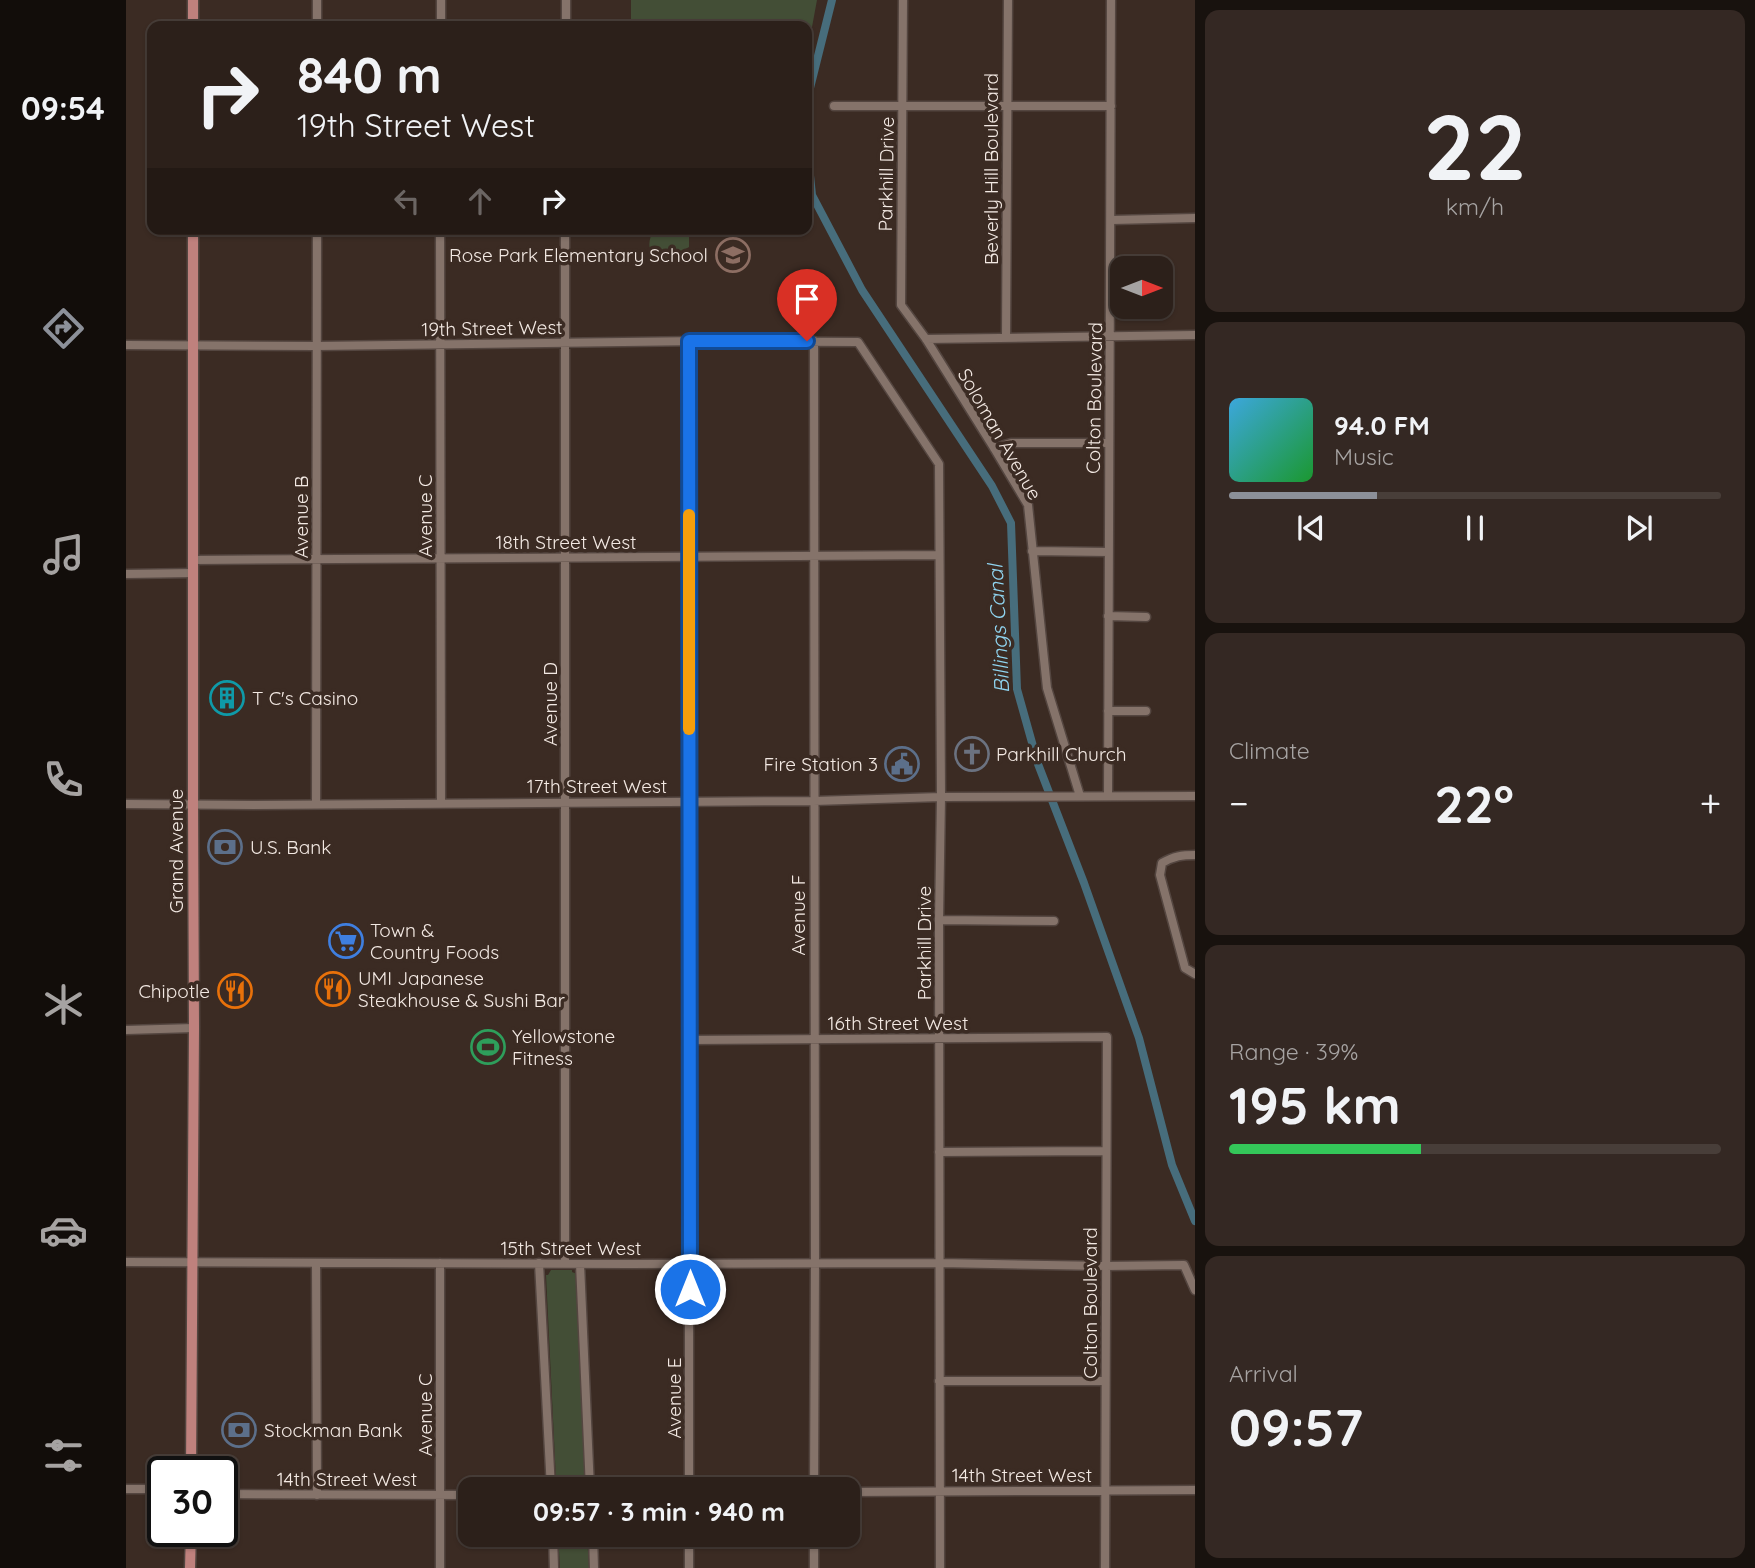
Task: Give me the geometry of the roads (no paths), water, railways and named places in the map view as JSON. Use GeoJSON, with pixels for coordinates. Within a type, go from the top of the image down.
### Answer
{"type":"FeatureCollection","features":[{"type":"Feature","properties":{"kind":"main road"},"geometry":{"type":"LineString","coordinates":[[193,0],[193,21]]}},
{"type":"Feature","properties":{"kind":"main road","name":"Grand Avenue"},"geometry":{"type":"LineString","coordinates":[[191,1456],[194,1028],[193,235]]}},
{"type":"Feature","properties":{"kind":"main road"},"geometry":{"type":"LineString","coordinates":[[190,1568],[191,1547]]}},
{"type":"Feature","properties":{"kind":"street"},"geometry":{"type":"LineString","coordinates":[[317,0],[317,21]]}},
{"type":"Feature","properties":{"kind":"street"},"geometry":{"type":"LineString","coordinates":[[440,0],[440,21]]}},
{"type":"Feature","properties":{"kind":"street"},"geometry":{"type":"LineString","coordinates":[[566,0],[566,21]]}},
{"type":"Feature","properties":{"kind":"street","name":"Parkhill Drive"},"geometry":{"type":"LineString","coordinates":[[903,0],[901,305],[926,339]]}},
{"type":"Feature","properties":{"kind":"street","name":"Beverly Hill Boulevard"},"geometry":{"type":"LineString","coordinates":[[1006,338],[1007,0]]}},
{"type":"Feature","properties":{"kind":"street","name":"Colton Boulevard"},"geometry":{"type":"LineString","coordinates":[[1108,796],[1111,0]]}},
{"type":"Feature","properties":{"kind":"street"},"geometry":{"type":"LineString","coordinates":[[834,106],[1111,106]]}},
{"type":"Feature","properties":{"kind":"street"},"geometry":{"type":"LineString","coordinates":[[1111,219],[1195,218]]}},
{"type":"Feature","properties":{"kind":"street","name":"Avenue B"},"geometry":{"type":"LineString","coordinates":[[316,804],[317,235]]}},
{"type":"Feature","properties":{"kind":"street","name":"Avenue C"},"geometry":{"type":"LineString","coordinates":[[440,235],[441,803]]}},
{"type":"Feature","properties":{"kind":"street","name":"Avenue D"},"geometry":{"type":"LineString","coordinates":[[565,235],[565,1263]]}},
{"type":"Feature","properties":{"kind":"street"},"geometry":{"type":"LineString","coordinates":[[926,339],[1195,335]]}},
{"type":"Feature","properties":{"kind":"street","name":"Soloman Avenue"},"geometry":{"type":"LineString","coordinates":[[926,339],[1028,505],[1046,688],[1080,796]]}},
{"type":"Feature","properties":{"kind":"street","name":"Avenue E"},"geometry":{"type":"LineString","coordinates":[[689,341],[689,1477]]}},
{"type":"Feature","properties":{"kind":"street","name":"Avenue F"},"geometry":{"type":"LineString","coordinates":[[814,341],[814,1477]]}},
{"type":"Feature","properties":{"kind":"street","name":"Parkhill Drive"},"geometry":{"type":"LineString","coordinates":[[858,342],[939,464],[940,1568]]}},
{"type":"Feature","properties":{"kind":"street","name":"19th Street West"},"geometry":{"type":"LineString","coordinates":[[126,345],[858,342]]}},
{"type":"Feature","properties":{"kind":"street"},"geometry":{"type":"LineString","coordinates":[[994,448],[1011,443],[1109,443]]}},
{"type":"Feature","properties":{"kind":"street"},"geometry":{"type":"LineString","coordinates":[[1032,551],[1109,552]]}},
{"type":"Feature","properties":{"kind":"street","name":"18th Street West"},"geometry":{"type":"LineString","coordinates":[[193,560],[939,555]]}},
{"type":"Feature","properties":{"kind":"street"},"geometry":{"type":"LineString","coordinates":[[126,574],[193,572]]}},
{"type":"Feature","properties":{"kind":"street"},"geometry":{"type":"LineString","coordinates":[[1108,616],[1146,617]]}},
{"type":"Feature","properties":{"kind":"street"},"geometry":{"type":"LineString","coordinates":[[1108,711],[1146,711]]}},
{"type":"Feature","properties":{"kind":"street","name":"17th Street West"},"geometry":{"type":"LineString","coordinates":[[126,804],[565,803],[1195,796]]}},
{"type":"Feature","properties":{"kind":"street"},"geometry":{"type":"LineString","coordinates":[[1195,855],[1179,855],[1162,863],[1160,875],[1185,968],[1195,974]]}},
{"type":"Feature","properties":{"kind":"street"},"geometry":{"type":"LineString","coordinates":[[939,920],[1054,921]]}},
{"type":"Feature","properties":{"kind":"street"},"geometry":{"type":"LineString","coordinates":[[126,1030],[194,1028]]}},
{"type":"Feature","properties":{"kind":"street","name":"Colton Boulevard"},"geometry":{"type":"LineString","coordinates":[[1105,1568],[1107,1037]]}},
{"type":"Feature","properties":{"kind":"street","name":"16th Street West"},"geometry":{"type":"LineString","coordinates":[[689,1040],[1107,1037]]}},
{"type":"Feature","properties":{"kind":"street"},"geometry":{"type":"LineString","coordinates":[[939,1152],[1106,1151]]}},
{"type":"Feature","properties":{"kind":"street","name":"15th Street West"},"geometry":{"type":"LineString","coordinates":[[126,1262],[1184,1265],[1195,1290]]}},
{"type":"Feature","properties":{"kind":"street"},"geometry":{"type":"LineString","coordinates":[[316,1262],[317,1495]]}},
{"type":"Feature","properties":{"kind":"street","name":"Avenue C"},"geometry":{"type":"LineString","coordinates":[[440,1263],[440,1568]]}},
{"type":"Feature","properties":{"kind":"street"},"geometry":{"type":"LineString","coordinates":[[539,1263],[550,1477]]}},
{"type":"Feature","properties":{"kind":"street"},"geometry":{"type":"LineString","coordinates":[[580,1264],[589,1477]]}},
{"type":"Feature","properties":{"kind":"street"},"geometry":{"type":"LineString","coordinates":[[939,1381],[1105,1381]]}},
{"type":"Feature","properties":{"kind":"street"},"geometry":{"type":"LineString","coordinates":[[126,1489],[147,1489]]}},
{"type":"Feature","properties":{"kind":"street","name":"14th Street West"},"geometry":{"type":"LineString","coordinates":[[860,1492],[1195,1490]]}},
{"type":"Feature","properties":{"kind":"street","name":"14th Street West"},"geometry":{"type":"LineString","coordinates":[[238,1494],[458,1495]]}},
{"type":"Feature","properties":{"kind":"street"},"geometry":{"type":"LineString","coordinates":[[553,1547],[554,1568]]}},
{"type":"Feature","properties":{"kind":"street"},"geometry":{"type":"LineString","coordinates":[[593,1547],[594,1568]]}},
{"type":"Feature","properties":{"kind":"street"},"geometry":{"type":"LineString","coordinates":[[689,1547],[689,1568]]}},
{"type":"Feature","properties":{"kind":"street"},"geometry":{"type":"LineString","coordinates":[[814,1547],[814,1568]]}},
{"type":"Feature","properties":{"kind":"waterway","name":"Billings Canal"},"geometry":{"type":"LineString","coordinates":[[812,80],[832,0]]}},
{"type":"Feature","properties":{"kind":"waterway","name":"Billings Canal"},"geometry":{"type":"LineString","coordinates":[[812,195],[862,290],[992,486],[1011,523],[1017,689],[1038,764],[1139,1038],[1172,1165],[1195,1221]]}},
{"type":"Feature","properties":{"kind":"place","name":"Rose Park Elementary School"},"geometry":{"type":"Point","coordinates":[733,255]}},
{"type":"Feature","properties":{"kind":"place","name":"T C's Casino"},"geometry":{"type":"Point","coordinates":[227,698]}},
{"type":"Feature","properties":{"kind":"place","name":"Parkhill Church"},"geometry":{"type":"Point","coordinates":[972,754]}},
{"type":"Feature","properties":{"kind":"place","name":"Fire Station 3"},"geometry":{"type":"Point","coordinates":[902,764]}},
{"type":"Feature","properties":{"kind":"place","name":"U.S. Bank"},"geometry":{"type":"Point","coordinates":[225,847]}},
{"type":"Feature","properties":{"kind":"place","name":"Town & Country Foods"},"geometry":{"type":"Point","coordinates":[346,941]}},
{"type":"Feature","properties":{"kind":"place","name":"UMI Japanese Steakhouse & Sushi Bar"},"geometry":{"type":"Point","coordinates":[333,989]}},
{"type":"Feature","properties":{"kind":"place","name":"Chipotle"},"geometry":{"type":"Point","coordinates":[235,991]}},
{"type":"Feature","properties":{"kind":"place","name":"Yellowstone Fitness"},"geometry":{"type":"Point","coordinates":[488,1047]}},
{"type":"Feature","properties":{"kind":"place","name":"Stockman Bank"},"geometry":{"type":"Point","coordinates":[239,1430]}}]}
